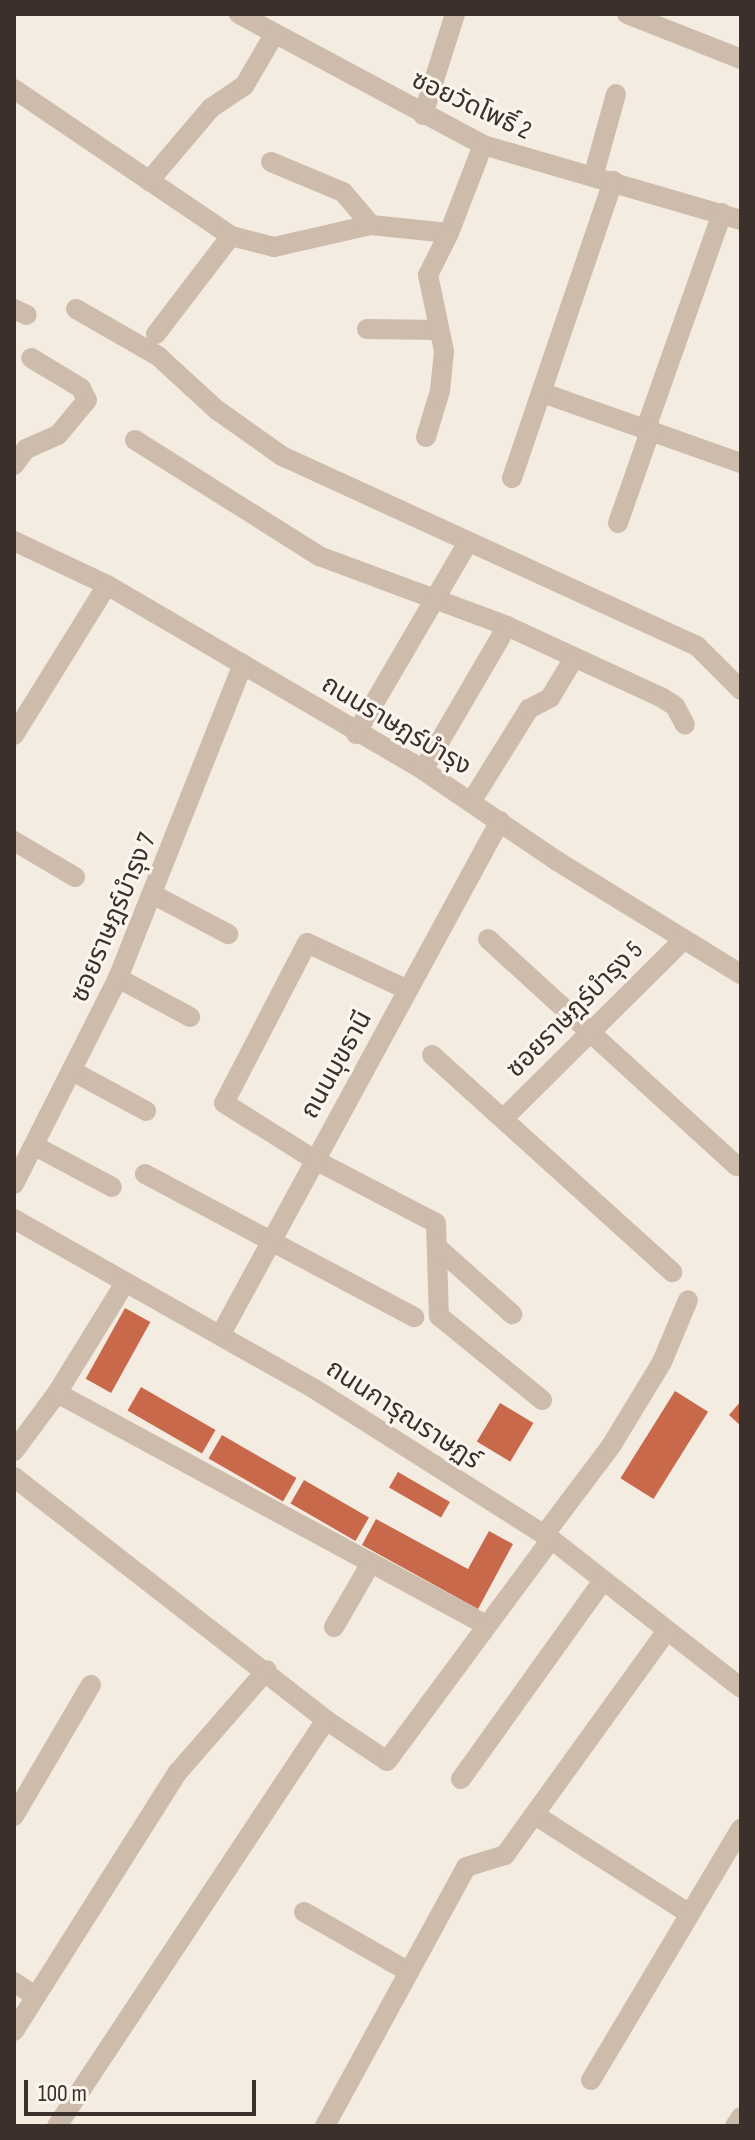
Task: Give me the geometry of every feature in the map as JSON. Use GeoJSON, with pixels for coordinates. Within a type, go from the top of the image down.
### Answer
{"type":"FeatureCollection","features":[{"type":"Feature","properties":{"kind":"street","name":"ซอยวัดโพธิ์ 2"},"geometry":{"type":"LineString","coordinates":[[239,14],[483,145],[732,216]]}},
{"type":"Feature","properties":{"kind":"street"},"geometry":{"type":"LineString","coordinates":[[423,115],[455,14]]}},
{"type":"Feature","properties":{"kind":"street"},"geometry":{"type":"LineString","coordinates":[[627,14],[741,59]]}},
{"type":"Feature","properties":{"kind":"street"},"geometry":{"type":"LineString","coordinates":[[149,181],[211,108],[244,86],[275,33]]}},
{"type":"Feature","properties":{"kind":"street"},"geometry":{"type":"LineString","coordinates":[[14,89],[231,236],[274,247],[371,225],[449,233]]}},
{"type":"Feature","properties":{"kind":"street"},"geometry":{"type":"LineString","coordinates":[[512,478],[543,393],[603,179],[616,94]]}},
{"type":"Feature","properties":{"kind":"street"},"geometry":{"type":"LineString","coordinates":[[426,437],[443,365],[428,275],[449,233],[483,145]]}},
{"type":"Feature","properties":{"kind":"street"},"geometry":{"type":"LineString","coordinates":[[271,162],[331,184],[371,225]]}},
{"type":"Feature","properties":{"kind":"street"},"geometry":{"type":"LineString","coordinates":[[618,523],[649,429],[732,216]]}},
{"type":"Feature","properties":{"kind":"street"},"geometry":{"type":"LineString","coordinates":[[156,334],[231,236]]}},
{"type":"Feature","properties":{"kind":"street"},"geometry":{"type":"LineString","coordinates":[[76,309],[158,356],[217,410],[282,456],[697,646],[741,690]]}},
{"type":"Feature","properties":{"kind":"street"},"geometry":{"type":"LineString","coordinates":[[367,329],[439,330]]}},
{"type":"Feature","properties":{"kind":"street"},"geometry":{"type":"LineString","coordinates":[[14,465],[26,449],[61,432],[87,400],[81,388],[31,358]]}},
{"type":"Feature","properties":{"kind":"street"},"geometry":{"type":"LineString","coordinates":[[543,393],[741,463]]}},
{"type":"Feature","properties":{"kind":"street"},"geometry":{"type":"LineString","coordinates":[[135,440],[319,556],[507,626],[661,697],[675,706],[685,725]]}},
{"type":"Feature","properties":{"kind":"street","name":"ถนนราษฎร์บำรุง"},"geometry":{"type":"LineString","coordinates":[[14,541],[107,585],[356,734],[423,770],[684,939],[739,970]]}},
{"type":"Feature","properties":{"kind":"street"},"geometry":{"type":"LineString","coordinates":[[356,734],[468,542]]}},
{"type":"Feature","properties":{"kind":"street"},"geometry":{"type":"LineString","coordinates":[[14,735],[107,585]]}},
{"type":"Feature","properties":{"kind":"street"},"geometry":{"type":"LineString","coordinates":[[423,770],[507,626]]}},
{"type":"Feature","properties":{"kind":"street"},"geometry":{"type":"LineString","coordinates":[[471,802],[529,709],[550,698],[574,658]]}},
{"type":"Feature","properties":{"kind":"street","name":"ซอยราษฎร์บำรุง 7"},"geometry":{"type":"LineString","coordinates":[[14,1184],[74,1072],[118,978],[154,895],[243,664]]}},
{"type":"Feature","properties":{"kind":"street","name":"ถนนมุขธานี"},"geometry":{"type":"LineString","coordinates":[[221,1334],[500,821]]}},
{"type":"Feature","properties":{"kind":"street"},"geometry":{"type":"LineString","coordinates":[[14,841],[75,877]]}},
{"type":"Feature","properties":{"kind":"street"},"geometry":{"type":"LineString","coordinates":[[154,895],[228,934]]}},
{"type":"Feature","properties":{"kind":"street"},"geometry":{"type":"LineString","coordinates":[[488,939],[737,1166]]}},
{"type":"Feature","properties":{"kind":"street","name":"ซอยราษฎร์บำรุง 5"},"geometry":{"type":"LineString","coordinates":[[503,1119],[684,939]]}},
{"type":"Feature","properties":{"kind":"street"},"geometry":{"type":"LineString","coordinates":[[408,990],[307,943],[224,1103],[315,1160],[436,1223],[439,1316],[542,1400]]}},
{"type":"Feature","properties":{"kind":"street"},"geometry":{"type":"LineString","coordinates":[[118,978],[190,1017]]}},
{"type":"Feature","properties":{"kind":"street"},"geometry":{"type":"LineString","coordinates":[[432,1055],[672,1272]]}},
{"type":"Feature","properties":{"kind":"street"},"geometry":{"type":"LineString","coordinates":[[74,1072],[146,1111]]}},
{"type":"Feature","properties":{"kind":"street"},"geometry":{"type":"LineString","coordinates":[[35,1146],[112,1187]]}},
{"type":"Feature","properties":{"kind":"street"},"geometry":{"type":"LineString","coordinates":[[145,1174],[271,1244],[414,1317]]}},
{"type":"Feature","properties":{"kind":"street","name":"ถนนการุณราษฏร์"},"geometry":{"type":"LineString","coordinates":[[14,1219],[221,1334],[548,1537],[741,1688]]}},
{"type":"Feature","properties":{"kind":"street"},"geometry":{"type":"LineString","coordinates":[[437,1247],[512,1314]]}},
{"type":"Feature","properties":{"kind":"street"},"geometry":{"type":"LineString","coordinates":[[14,1451],[57,1393],[125,1283]]}},
{"type":"Feature","properties":{"kind":"street"},"geometry":{"type":"LineString","coordinates":[[14,1477],[267,1670],[326,1720],[387,1761],[548,1537],[626,1422],[662,1362],[688,1300]]}},
{"type":"Feature","properties":{"kind":"street"},"geometry":{"type":"LineString","coordinates":[[57,1393],[485,1624]]}},
{"type":"Feature","properties":{"kind":"street"},"geometry":{"type":"LineString","coordinates":[[334,1627],[371,1563]]}},
{"type":"Feature","properties":{"kind":"street"},"geometry":{"type":"LineString","coordinates":[[461,1779],[602,1582]]}},
{"type":"Feature","properties":{"kind":"street"},"geometry":{"type":"LineString","coordinates":[[325,2126],[466,1867],[505,1855],[667,1630]]}},
{"type":"Feature","properties":{"kind":"street"},"geometry":{"type":"LineString","coordinates":[[14,2031],[178,1772],[267,1670]]}},
{"type":"Feature","properties":{"kind":"street"},"geometry":{"type":"LineString","coordinates":[[14,1816],[91,1685]]}},
{"type":"Feature","properties":{"kind":"street"},"geometry":{"type":"LineString","coordinates":[[57,2126],[326,1720]]}},
{"type":"Feature","properties":{"kind":"street"},"geometry":{"type":"LineString","coordinates":[[535,1815],[688,1913]]}},
{"type":"Feature","properties":{"kind":"street"},"geometry":{"type":"LineString","coordinates":[[591,2080],[741,1828]]}},
{"type":"Feature","properties":{"kind":"street"},"geometry":{"type":"LineString","coordinates":[[304,1912],[409,1972]]}},
{"type":"Feature","properties":{"kind":"street"},"geometry":{"type":"LineString","coordinates":[[14,1982],[35,1996]]}},
{"type":"Feature","properties":{"kind":"street"},"geometry":{"type":"LineString","coordinates":[[735,2126],[741,2117]]}},
{"type":"Feature","properties":{"kind":"building"},"geometry":{"type":"Polygon","coordinates":[[[125,1308],[150,1322],[111,1393],[86,1379],[125,1308]]]}},
{"type":"Feature","properties":{"kind":"building"},"geometry":{"type":"Polygon","coordinates":[[[141,1387],[215,1430],[202,1453],[128,1410],[141,1387]]]}},
{"type":"Feature","properties":{"kind":"building"},"geometry":{"type":"Polygon","coordinates":[[[675,1391],[708,1412],[653,1499],[620,1478],[675,1391]]]}},
{"type":"Feature","properties":{"kind":"building"},"geometry":{"type":"Polygon","coordinates":[[[741,1401],[741,1426],[729,1415],[741,1401]]]}},
{"type":"Feature","properties":{"kind":"building"},"geometry":{"type":"Polygon","coordinates":[[[500,1403],[533,1423],[510,1462],[477,1442],[500,1403]]]}},
{"type":"Feature","properties":{"kind":"building"},"geometry":{"type":"Polygon","coordinates":[[[222,1435],[296,1478],[283,1501],[208,1458],[222,1435]]]}},
{"type":"Feature","properties":{"kind":"building"},"geometry":{"type":"Polygon","coordinates":[[[398,1472],[450,1502],[441,1518],[389,1488],[398,1472]]]}},
{"type":"Feature","properties":{"kind":"building"},"geometry":{"type":"Polygon","coordinates":[[[304,1480],[369,1518],[355,1541],[290,1503],[304,1480]]]}},
{"type":"Feature","properties":{"kind":"building"},"geometry":{"type":"Polygon","coordinates":[[[376,1519],[468,1569],[489,1531],[513,1544],[478,1609],[362,1545],[376,1519]]]}}]}
